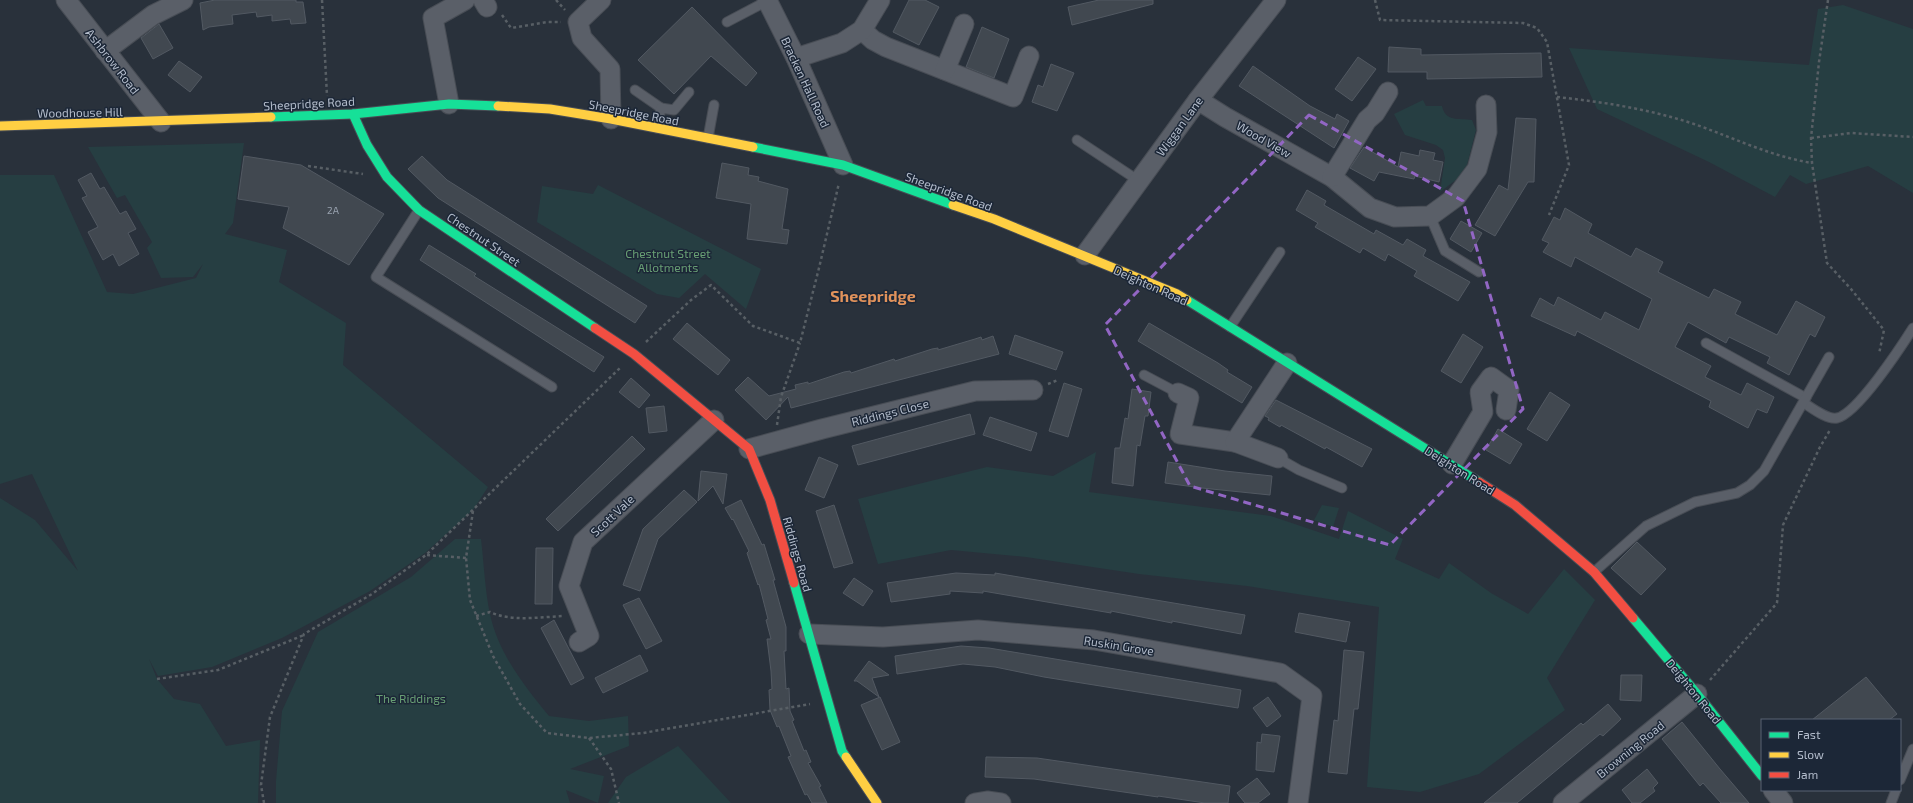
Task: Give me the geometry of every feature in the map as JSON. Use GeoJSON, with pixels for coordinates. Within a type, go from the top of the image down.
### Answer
{"type":"FeatureCollection","features":[{"type":"Feature","properties":{"kind":"street","name":"Ashbrow Road"},"geometry":{"type":"LineString","coordinates":[[66,0],[161,122]]}},
{"type":"Feature","properties":{"kind":"street"},"geometry":{"type":"LineString","coordinates":[[105,51],[153,15],[183,0]]}},
{"type":"Feature","properties":{"kind":"street"},"geometry":{"type":"LineString","coordinates":[[449,104],[433,18],[465,0]]}},
{"type":"Feature","properties":{"kind":"street"},"geometry":{"type":"LineString","coordinates":[[601,0],[578,22],[582,38],[610,68],[611,119]]}},
{"type":"Feature","properties":{"kind":"street"},"geometry":{"type":"LineString","coordinates":[[796,58],[842,43],[862,30],[880,0]]}},
{"type":"Feature","properties":{"kind":"street","name":"Wiggan Lane"},"geometry":{"type":"LineString","coordinates":[[1085,255],[1198,100],[1276,0]]}},
{"type":"Feature","properties":{"kind":"street","name":"Bracken Hall Road"},"geometry":{"type":"LineString","coordinates":[[767,1],[796,58],[843,165]]}},
{"type":"Feature","properties":{"kind":"street"},"geometry":{"type":"LineString","coordinates":[[945,70],[964,24]]}},
{"type":"Feature","properties":{"kind":"street"},"geometry":{"type":"LineString","coordinates":[[862,30],[873,40],[886,47],[1013,97],[1029,56]]}},
{"type":"Feature","properties":{"kind":"street"},"geometry":{"type":"LineString","coordinates":[[1332,177],[1367,120],[1375,113],[1388,92]]}},
{"type":"Feature","properties":{"kind":"street","name":"Wood View"},"geometry":{"type":"LineString","coordinates":[[1198,100],[1223,119],[1332,177],[1370,208],[1395,217],[1430,216]]}},
{"type":"Feature","properties":{"kind":"street","name":"Sheepridge Road"},"geometry":{"type":"LineString","coordinates":[[161,122],[354,114],[449,104],[550,109],[611,119],[843,165],[994,219],[1085,255]]}},
{"type":"Feature","properties":{"kind":"street"},"geometry":{"type":"LineString","coordinates":[[1430,216],[1456,197],[1477,169],[1488,132],[1486,105]]}},
{"type":"Feature","properties":{"kind":"street","name":"Chestnut Street"},"geometry":{"type":"LineString","coordinates":[[354,114],[367,145],[387,177],[419,210],[634,354]]}},
{"type":"Feature","properties":{"kind":"street","name":"Woodhouse Hill"},"geometry":{"type":"LineString","coordinates":[[0,126],[161,122]]}},
{"type":"Feature","properties":{"kind":"street","name":"Deighton Road"},"geometry":{"type":"LineString","coordinates":[[1085,255],[1177,294],[1452,464],[1515,505],[1594,572],[1697,694],[1761,775]]}},
{"type":"Feature","properties":{"kind":"street","name":"Riddings Road"},"geometry":{"type":"LineString","coordinates":[[634,354],[749,449],[770,500],[810,634],[842,751],[877,803]]}},
{"type":"Feature","properties":{"kind":"street"},"geometry":{"type":"LineString","coordinates":[[1235,442],[1287,363]]}},
{"type":"Feature","properties":{"kind":"street"},"geometry":{"type":"LineString","coordinates":[[1452,464],[1483,412],[1480,392],[1491,378],[1509,390],[1506,410]]}},
{"type":"Feature","properties":{"kind":"street","name":"Riddings Close"},"geometry":{"type":"LineString","coordinates":[[749,449],[975,390],[1033,390]]}},
{"type":"Feature","properties":{"kind":"street"},"geometry":{"type":"LineString","coordinates":[[1178,393],[1189,398],[1173,432],[1235,442],[1278,458]]}},
{"type":"Feature","properties":{"kind":"street","name":"Scott Vale"},"geometry":{"type":"LineString","coordinates":[[590,636],[580,616],[569,586],[583,542],[714,420]]}},
{"type":"Feature","properties":{"kind":"street","name":"Ruskin Grove"},"geometry":{"type":"LineString","coordinates":[[810,634],[883,637],[978,630],[1094,640],[1280,673],[1312,696],[1298,803]]}},
{"type":"Feature","properties":{"kind":"street","name":"Browning Road"},"geometry":{"type":"LineString","coordinates":[[1563,803],[1697,694]]}},
{"type":"Feature","properties":{"kind":"street"},"geometry":{"type":"LineString","coordinates":[[1774,791],[1783,803]]}},
{"type":"Feature","properties":{"kind":"street"},"geometry":{"type":"LineString","coordinates":[[975,803],[987,801],[1001,803]]}},
{"type":"Feature","properties":{"kind":"lane"},"geometry":{"type":"LineString","coordinates":[[727,22],[767,1]]}},
{"type":"Feature","properties":{"kind":"lane"},"geometry":{"type":"LineString","coordinates":[[635,90],[661,108],[674,110],[689,92]]}},
{"type":"Feature","properties":{"kind":"lane"},"geometry":{"type":"LineString","coordinates":[[708,138],[714,105]]}},
{"type":"Feature","properties":{"kind":"lane"},"geometry":{"type":"LineString","coordinates":[[657,128],[661,108]]}},
{"type":"Feature","properties":{"kind":"lane"},"geometry":{"type":"LineString","coordinates":[[1077,140],[1139,181]]}},
{"type":"Feature","properties":{"kind":"lane"},"geometry":{"type":"LineString","coordinates":[[419,210],[376,278],[552,387]]}},
{"type":"Feature","properties":{"kind":"lane"},"geometry":{"type":"LineString","coordinates":[[1430,216],[1445,251],[1479,272]]}},
{"type":"Feature","properties":{"kind":"lane"},"geometry":{"type":"LineString","coordinates":[[1230,327],[1280,252]]}},
{"type":"Feature","properties":{"kind":"lane"},"geometry":{"type":"LineString","coordinates":[[1706,343],[1805,401],[1828,417],[1837,418],[1850,411],[1872,385],[1913,328]]}},
{"type":"Feature","properties":{"kind":"lane"},"geometry":{"type":"LineString","coordinates":[[1594,572],[1646,526],[1675,510],[1695,502],[1737,494],[1750,485],[1764,471],[1829,357]]}},
{"type":"Feature","properties":{"kind":"lane"},"geometry":{"type":"LineString","coordinates":[[1144,375],[1178,393]]}},
{"type":"Feature","properties":{"kind":"lane"},"geometry":{"type":"LineString","coordinates":[[1278,458],[1299,470],[1342,488]]}},
{"type":"Feature","properties":{"kind":"lane"},"geometry":{"type":"LineString","coordinates":[[1901,778],[1913,749]]}},
{"type":"Feature","properties":{"kind":"lane"},"geometry":{"type":"LineString","coordinates":[[1891,803],[1896,791]]}},
{"type":"Feature","properties":{"kind":"path"},"geometry":{"type":"LineString","coordinates":[[322,0],[327,115]]}},
{"type":"Feature","properties":{"kind":"path"},"geometry":{"type":"LineString","coordinates":[[1375,0],[1380,20],[1523,23],[1537,28],[1547,42],[1569,165],[1549,215]]}},
{"type":"Feature","properties":{"kind":"path"},"geometry":{"type":"LineString","coordinates":[[1828,0],[1819,62],[1811,138],[1851,133],[1913,137]]}},
{"type":"Feature","properties":{"kind":"path"},"geometry":{"type":"LineString","coordinates":[[485,3],[499,10],[511,28],[547,22],[568,21]]}},
{"type":"Feature","properties":{"kind":"path"},"geometry":{"type":"LineString","coordinates":[[1556,97],[1641,109],[1694,124],[1759,150],[1812,163]]}},
{"type":"Feature","properties":{"kind":"path"},"geometry":{"type":"LineString","coordinates":[[774,442],[781,398],[800,343],[843,165]]}},
{"type":"Feature","properties":{"kind":"path"},"geometry":{"type":"LineString","coordinates":[[308,166],[387,177]]}},
{"type":"Feature","properties":{"kind":"path"},"geometry":{"type":"LineString","coordinates":[[157,679],[218,670],[304,634],[372,594],[426,555],[691,300],[711,285],[753,326],[800,343]]}},
{"type":"Feature","properties":{"kind":"path"},"geometry":{"type":"LineString","coordinates":[[474,510],[466,558],[470,600],[493,656],[520,704],[546,733],[589,738],[644,733],[828,701]]}},
{"type":"Feature","properties":{"kind":"path"},"geometry":{"type":"LineString","coordinates":[[426,555],[466,558]]}},
{"type":"Feature","properties":{"kind":"path"},"geometry":{"type":"LineString","coordinates":[[1697,694],[1777,603]]}},
{"type":"Feature","properties":{"kind":"path"},"geometry":{"type":"LineString","coordinates":[[476,616],[490,612],[498,616],[509,617],[580,616]]}},
{"type":"Feature","properties":{"kind":"path"},"geometry":{"type":"LineString","coordinates":[[264,803],[262,785],[270,717],[304,634]]}},
{"type":"Feature","properties":{"kind":"path"},"geometry":{"type":"LineString","coordinates":[[589,738],[611,769],[619,803]]}},
{"type":"Feature","properties":{"kind":"highlighted area"},"geometry":{"type":"Polygon","coordinates":[[[1309,115],[1463,201],[1523,409],[1390,545],[1190,486],[1105,325],[1309,115]]]}},
{"type":"Feature","properties":{"kind":"green space"},"geometry":{"type":"Polygon","coordinates":[[[1843,5],[1913,29],[1913,193],[1868,166],[1806,184],[1790,175],[1775,197],[1709,162],[1597,109],[1569,48],[1809,65],[1818,9],[1843,5]]]}},
{"type":"Feature","properties":{"kind":"green space"},"geometry":{"type":"Polygon","coordinates":[[[1423,100],[1426,106],[1442,106],[1446,115],[1449,117],[1472,120],[1476,130],[1467,165],[1457,179],[1440,192],[1445,158],[1443,150],[1436,145],[1405,135],[1394,114],[1423,100]]]}},
{"type":"Feature","properties":{"kind":"green space"},"geometry":{"type":"Polygon","coordinates":[[[244,143],[233,223],[225,234],[287,250],[279,282],[346,323],[343,365],[488,487],[473,510],[425,553],[370,591],[282,638],[212,667],[158,676],[149,659],[157,679],[174,699],[200,704],[226,746],[260,740],[258,803],[0,803],[0,498],[35,520],[78,571],[32,474],[0,484],[0,175],[54,175],[107,292],[133,294],[196,278],[203,264],[193,277],[161,278],[147,248],[152,242],[125,195],[117,198],[88,147],[244,143]]]}},
{"type":"Feature","properties":{"kind":"green space","name":"Chestnut Street Allotments"},"geometry":{"type":"Polygon","coordinates":[[[598,185],[761,269],[746,309],[705,274],[679,298],[657,294],[537,222],[542,186],[593,194],[598,185]]]}},
{"type":"Feature","properties":{"kind":"green space"},"geometry":{"type":"Polygon","coordinates":[[[1096,452],[1089,492],[1271,516],[1339,539],[1348,511],[1403,539],[1395,559],[1439,579],[1449,563],[1491,593],[1528,614],[1564,569],[1595,600],[1547,678],[1565,710],[1479,774],[1420,792],[1367,787],[1379,607],[1247,586],[1139,574],[1026,557],[951,550],[878,564],[858,499],[987,467],[1053,476],[1096,452]]]}},
{"type":"Feature","properties":{"kind":"green space"},"geometry":{"type":"Polygon","coordinates":[[[1322,505],[1339,508],[1333,527],[1314,520],[1322,505]]]}},
{"type":"Feature","properties":{"kind":"green space","name":"The Riddings"},"geometry":{"type":"Polygon","coordinates":[[[455,539],[481,539],[490,614],[499,642],[522,681],[549,716],[589,721],[628,716],[629,746],[570,769],[604,776],[598,803],[566,790],[570,803],[276,803],[276,781],[282,711],[318,632],[411,577],[455,539]]]}},
{"type":"Feature","properties":{"kind":"green space"},"geometry":{"type":"Polygon","coordinates":[[[678,746],[731,803],[608,803],[626,777],[678,746]]]}},
{"type":"Feature","properties":{"kind":"building"},"geometry":{"type":"Polygon","coordinates":[[[215,0],[296,0],[296,2],[303,2],[306,23],[291,24],[290,19],[272,21],[272,15],[257,17],[256,12],[232,15],[233,24],[209,27],[203,30],[200,3],[215,0]]]}},
{"type":"Feature","properties":{"kind":"building"},"geometry":{"type":"Polygon","coordinates":[[[909,0],[925,0],[939,7],[919,45],[893,32],[909,0]]]}},
{"type":"Feature","properties":{"kind":"building"},"geometry":{"type":"Polygon","coordinates":[[[1099,0],[1153,0],[1153,4],[1072,25],[1068,7],[1099,0]]]}},
{"type":"Feature","properties":{"kind":"building"},"geometry":{"type":"Polygon","coordinates":[[[692,7],[757,73],[746,86],[711,56],[674,94],[638,60],[692,7]]]}},
{"type":"Feature","properties":{"kind":"building"},"geometry":{"type":"Polygon","coordinates":[[[159,24],[173,48],[153,59],[141,38],[159,24]]]}},
{"type":"Feature","properties":{"kind":"building"},"geometry":{"type":"Polygon","coordinates":[[[982,27],[1009,39],[994,78],[966,67],[982,27]]]}},
{"type":"Feature","properties":{"kind":"building"},"geometry":{"type":"Polygon","coordinates":[[[1389,47],[1421,49],[1421,55],[1541,53],[1542,77],[1427,79],[1427,72],[1388,72],[1389,47]]]}},
{"type":"Feature","properties":{"kind":"building"},"geometry":{"type":"Polygon","coordinates":[[[1358,57],[1376,69],[1352,101],[1335,89],[1358,57]]]}},
{"type":"Feature","properties":{"kind":"building"},"geometry":{"type":"Polygon","coordinates":[[[179,61],[202,77],[190,92],[168,75],[179,61]]]}},
{"type":"Feature","properties":{"kind":"building"},"geometry":{"type":"Polygon","coordinates":[[[1051,64],[1074,73],[1057,111],[1032,102],[1038,85],[1043,87],[1051,64]]]}},
{"type":"Feature","properties":{"kind":"building"},"geometry":{"type":"Polygon","coordinates":[[[1253,66],[1310,106],[1335,119],[1337,114],[1349,121],[1334,148],[1239,86],[1253,66]]]}},
{"type":"Feature","properties":{"kind":"building"},"geometry":{"type":"Polygon","coordinates":[[[1516,118],[1536,119],[1534,182],[1528,182],[1495,236],[1475,225],[1499,185],[1508,190],[1516,118]]]}},
{"type":"Feature","properties":{"kind":"building"},"geometry":{"type":"Polygon","coordinates":[[[1364,147],[1398,167],[1401,152],[1419,156],[1420,150],[1435,153],[1433,160],[1443,162],[1439,182],[1415,176],[1414,179],[1379,172],[1374,181],[1350,168],[1364,147]]]}},
{"type":"Feature","properties":{"kind":"building"},"geometry":{"type":"Polygon","coordinates":[[[244,156],[301,165],[384,214],[349,265],[283,228],[289,207],[238,199],[244,156]]]}},
{"type":"Feature","properties":{"kind":"building"},"geometry":{"type":"Polygon","coordinates":[[[422,156],[447,180],[647,306],[635,323],[438,198],[408,169],[422,156]]]}},
{"type":"Feature","properties":{"kind":"building"},"geometry":{"type":"Polygon","coordinates":[[[722,163],[749,168],[748,175],[759,177],[758,181],[788,189],[782,229],[789,230],[787,244],[747,239],[751,204],[716,198],[722,163]]]}},
{"type":"Feature","properties":{"kind":"building"},"geometry":{"type":"Polygon","coordinates":[[[91,173],[100,189],[104,187],[120,214],[126,211],[136,229],[128,233],[139,254],[119,266],[113,254],[103,260],[88,232],[98,227],[82,198],[87,196],[78,180],[91,173]]]}},
{"type":"Feature","properties":{"kind":"building"},"geometry":{"type":"Polygon","coordinates":[[[1307,190],[1326,201],[1324,205],[1374,234],[1376,230],[1403,245],[1407,239],[1426,250],[1423,256],[1470,282],[1458,301],[1414,276],[1417,271],[1388,254],[1385,261],[1363,248],[1360,253],[1315,227],[1318,223],[1296,210],[1307,190]]]}},
{"type":"Feature","properties":{"kind":"building"},"geometry":{"type":"Polygon","coordinates":[[[1565,208],[1592,224],[1588,233],[1631,257],[1636,248],[1663,262],[1658,272],[1709,298],[1714,289],[1741,302],[1735,314],[1777,335],[1796,301],[1825,317],[1815,337],[1810,334],[1789,375],[1767,363],[1770,357],[1729,337],[1726,343],[1688,322],[1675,347],[1711,366],[1705,377],[1741,395],[1747,383],[1774,397],[1767,413],[1757,409],[1748,428],[1709,407],[1711,401],[1577,331],[1575,336],[1531,316],[1540,298],[1554,306],[1558,297],[1601,320],[1605,312],[1639,330],[1652,299],[1575,257],[1571,267],[1543,252],[1549,243],[1542,240],[1554,217],[1560,220],[1565,208]]]}},
{"type":"Feature","properties":{"kind":"building"},"geometry":{"type":"Polygon","coordinates":[[[1461,221],[1482,233],[1471,252],[1450,239],[1461,221]]]}},
{"type":"Feature","properties":{"kind":"building"},"geometry":{"type":"Polygon","coordinates":[[[429,245],[476,274],[474,276],[604,357],[594,372],[420,260],[429,245]]]}},
{"type":"Feature","properties":{"kind":"building"},"geometry":{"type":"Polygon","coordinates":[[[687,323],[730,360],[718,375],[673,339],[687,323]]]}},
{"type":"Feature","properties":{"kind":"building"},"geometry":{"type":"Polygon","coordinates":[[[1149,323],[1218,363],[1228,370],[1227,372],[1252,387],[1242,403],[1138,341],[1149,323]]]}},
{"type":"Feature","properties":{"kind":"building"},"geometry":{"type":"Polygon","coordinates":[[[1463,334],[1483,347],[1461,383],[1441,371],[1463,334]]]}},
{"type":"Feature","properties":{"kind":"building"},"geometry":{"type":"Polygon","coordinates":[[[1015,335],[1063,352],[1056,370],[1009,354],[1015,335]]]}},
{"type":"Feature","properties":{"kind":"building"},"geometry":{"type":"Polygon","coordinates":[[[993,336],[999,354],[791,408],[788,397],[766,420],[735,390],[748,377],[769,396],[796,389],[795,385],[808,382],[808,384],[844,372],[850,371],[851,373],[894,359],[895,361],[932,349],[938,348],[938,350],[981,337],[982,340],[993,336]]]}},
{"type":"Feature","properties":{"kind":"building"},"geometry":{"type":"Polygon","coordinates":[[[631,378],[650,395],[639,408],[619,392],[631,378]]]}},
{"type":"Feature","properties":{"kind":"building"},"geometry":{"type":"Polygon","coordinates":[[[1064,383],[1082,389],[1068,437],[1049,431],[1064,383]]]}},
{"type":"Feature","properties":{"kind":"building"},"geometry":{"type":"Polygon","coordinates":[[[1132,389],[1151,392],[1148,416],[1145,416],[1140,446],[1137,445],[1133,486],[1112,483],[1115,448],[1120,448],[1125,418],[1128,419],[1132,389]]]}},
{"type":"Feature","properties":{"kind":"building"},"geometry":{"type":"Polygon","coordinates":[[[1550,392],[1570,405],[1547,441],[1527,429],[1550,392]]]}},
{"type":"Feature","properties":{"kind":"building"},"geometry":{"type":"Polygon","coordinates":[[[1276,400],[1372,449],[1362,467],[1326,447],[1325,449],[1281,425],[1280,427],[1268,420],[1269,418],[1265,416],[1276,400]]]}},
{"type":"Feature","properties":{"kind":"building"},"geometry":{"type":"Polygon","coordinates":[[[664,406],[667,431],[649,433],[646,408],[664,406]]]}},
{"type":"Feature","properties":{"kind":"building"},"geometry":{"type":"Polygon","coordinates":[[[970,414],[975,434],[858,465],[852,446],[970,414]]]}},
{"type":"Feature","properties":{"kind":"building"},"geometry":{"type":"Polygon","coordinates":[[[990,417],[1037,433],[1031,451],[983,435],[990,417]]]}},
{"type":"Feature","properties":{"kind":"building"},"geometry":{"type":"Polygon","coordinates":[[[1498,429],[1522,444],[1510,464],[1486,450],[1498,429]]]}},
{"type":"Feature","properties":{"kind":"building"},"geometry":{"type":"Polygon","coordinates":[[[632,436],[645,449],[558,531],[546,519],[632,436]]]}},
{"type":"Feature","properties":{"kind":"building"},"geometry":{"type":"Polygon","coordinates":[[[819,457],[838,465],[824,498],[805,490],[819,457]]]}},
{"type":"Feature","properties":{"kind":"building"},"geometry":{"type":"Polygon","coordinates":[[[1168,462],[1225,471],[1272,476],[1270,495],[1165,483],[1168,462]]]}},
{"type":"Feature","properties":{"kind":"building"},"geometry":{"type":"Polygon","coordinates":[[[701,471],[727,474],[723,504],[713,486],[698,501],[701,471]]]}},
{"type":"Feature","properties":{"kind":"building"},"geometry":{"type":"Polygon","coordinates":[[[684,490],[697,502],[658,539],[640,591],[623,585],[643,529],[684,490]]]}},
{"type":"Feature","properties":{"kind":"building"},"geometry":{"type":"Polygon","coordinates":[[[741,500],[762,545],[764,544],[775,580],[773,580],[786,627],[786,651],[784,651],[786,689],[789,688],[790,711],[794,720],[792,721],[804,751],[806,750],[811,762],[808,763],[821,786],[819,787],[827,803],[812,803],[807,794],[805,795],[788,757],[791,756],[779,726],[777,727],[770,710],[769,690],[772,689],[767,639],[771,639],[766,620],[768,619],[759,584],[758,585],[747,553],[749,551],[733,519],[732,520],[725,508],[741,500]]]}},
{"type":"Feature","properties":{"kind":"building"},"geometry":{"type":"Polygon","coordinates":[[[834,505],[853,563],[834,568],[816,511],[834,505]]]}},
{"type":"Feature","properties":{"kind":"building"},"geometry":{"type":"Polygon","coordinates":[[[1637,542],[1666,569],[1641,595],[1611,568],[1637,542]]]}},
{"type":"Feature","properties":{"kind":"building"},"geometry":{"type":"Polygon","coordinates":[[[536,548],[553,548],[552,604],[535,604],[536,548]]]}},
{"type":"Feature","properties":{"kind":"building"},"geometry":{"type":"Polygon","coordinates":[[[956,573],[995,575],[995,573],[1245,615],[1241,634],[1172,621],[1172,623],[1111,611],[1111,613],[983,591],[983,593],[950,591],[950,594],[891,602],[887,583],[956,573]]]}},
{"type":"Feature","properties":{"kind":"building"},"geometry":{"type":"Polygon","coordinates":[[[854,578],[873,591],[863,606],[843,593],[854,578]]]}},
{"type":"Feature","properties":{"kind":"building"},"geometry":{"type":"Polygon","coordinates":[[[639,598],[662,641],[646,649],[623,605],[639,598]]]}},
{"type":"Feature","properties":{"kind":"building"},"geometry":{"type":"Polygon","coordinates":[[[1299,613],[1350,622],[1346,642],[1295,632],[1299,613]]]}},
{"type":"Feature","properties":{"kind":"building"},"geometry":{"type":"Polygon","coordinates":[[[554,620],[584,678],[571,685],[541,628],[554,620]]]}},
{"type":"Feature","properties":{"kind":"building"},"geometry":{"type":"Polygon","coordinates":[[[961,646],[989,648],[1241,690],[1238,708],[1044,677],[995,667],[963,664],[897,674],[895,656],[961,646]]]}},
{"type":"Feature","properties":{"kind":"building"},"geometry":{"type":"Polygon","coordinates":[[[1344,650],[1364,652],[1358,709],[1354,709],[1347,774],[1328,772],[1334,720],[1338,721],[1344,650]]]}},
{"type":"Feature","properties":{"kind":"building"},"geometry":{"type":"Polygon","coordinates":[[[640,655],[648,671],[603,693],[595,678],[640,655]]]}},
{"type":"Feature","properties":{"kind":"building"},"geometry":{"type":"Polygon","coordinates":[[[869,661],[889,675],[872,678],[879,697],[857,681],[854,681],[869,661]]]}},
{"type":"Feature","properties":{"kind":"building"},"geometry":{"type":"Polygon","coordinates":[[[1621,675],[1642,675],[1641,701],[1620,700],[1621,675]]]}},
{"type":"Feature","properties":{"kind":"building"},"geometry":{"type":"Polygon","coordinates":[[[1866,677],[1897,714],[1890,719],[1813,719],[1866,677]]]}},
{"type":"Feature","properties":{"kind":"building"},"geometry":{"type":"Polygon","coordinates":[[[880,697],[900,742],[882,750],[861,705],[880,697]]]}},
{"type":"Feature","properties":{"kind":"building"},"geometry":{"type":"Polygon","coordinates":[[[1268,697],[1281,716],[1267,727],[1253,708],[1268,697]]]}},
{"type":"Feature","properties":{"kind":"building"},"geometry":{"type":"Polygon","coordinates":[[[1608,704],[1621,719],[1603,736],[1600,734],[1517,803],[1484,803],[1581,723],[1583,725],[1608,704]]]}},
{"type":"Feature","properties":{"kind":"building"},"geometry":{"type":"Polygon","coordinates":[[[1682,722],[1749,803],[1721,803],[1703,783],[1700,786],[1662,739],[1682,722]]]}},
{"type":"Feature","properties":{"kind":"building"},"geometry":{"type":"Polygon","coordinates":[[[1262,734],[1280,736],[1274,772],[1256,770],[1257,742],[1261,743],[1262,734]]]}},
{"type":"Feature","properties":{"kind":"building"},"geometry":{"type":"Polygon","coordinates":[[[986,757],[1037,758],[1230,786],[1228,803],[1205,803],[1034,779],[985,777],[986,757]]]}},
{"type":"Feature","properties":{"kind":"building"},"geometry":{"type":"Polygon","coordinates":[[[1647,769],[1658,783],[1653,788],[1655,791],[1640,803],[1632,803],[1622,790],[1647,769]]]}},
{"type":"Feature","properties":{"kind":"building"},"geometry":{"type":"Polygon","coordinates":[[[1257,778],[1270,794],[1258,803],[1245,803],[1237,793],[1257,778]]]}},
{"type":"Feature","properties":{"kind":"traffic: fast"},"geometry":{"type":"LineString","coordinates":[[271,117],[353,114],[449,104],[498,106]]}},
{"type":"Feature","properties":{"kind":"traffic: fast"},"geometry":{"type":"LineString","coordinates":[[353,114],[367,145],[387,177],[419,210],[595,328]]}},
{"type":"Feature","properties":{"kind":"traffic: fast"},"geometry":{"type":"LineString","coordinates":[[753,147],[843,165],[953,205]]}},
{"type":"Feature","properties":{"kind":"traffic: fast"},"geometry":{"type":"LineString","coordinates":[[1187,300],[1479,482]]}},
{"type":"Feature","properties":{"kind":"traffic: fast"},"geometry":{"type":"LineString","coordinates":[[794,583],[842,751],[846,757]]}},
{"type":"Feature","properties":{"kind":"traffic: fast"},"geometry":{"type":"LineString","coordinates":[[1633,618],[1697,694],[1761,775]]}},
{"type":"Feature","properties":{"kind":"traffic: slow"},"geometry":{"type":"LineString","coordinates":[[498,106],[550,109],[611,119],[753,147]]}},
{"type":"Feature","properties":{"kind":"traffic: slow"},"geometry":{"type":"LineString","coordinates":[[0,126],[271,117]]}},
{"type":"Feature","properties":{"kind":"traffic: slow"},"geometry":{"type":"LineString","coordinates":[[953,205],[994,219],[1177,294],[1187,300]]}},
{"type":"Feature","properties":{"kind":"traffic: slow"},"geometry":{"type":"LineString","coordinates":[[846,757],[877,803]]}},
{"type":"Feature","properties":{"kind":"traffic: jam"},"geometry":{"type":"LineString","coordinates":[[595,328],[634,354],[749,449],[770,500],[794,583]]}},
{"type":"Feature","properties":{"kind":"traffic: jam"},"geometry":{"type":"LineString","coordinates":[[1479,482],[1515,505],[1594,572],[1633,618]]}},
{"type":"Feature","properties":{"kind":"district","name":"Sheepridge"},"geometry":{"type":"Point","coordinates":[873,295]}}]}
